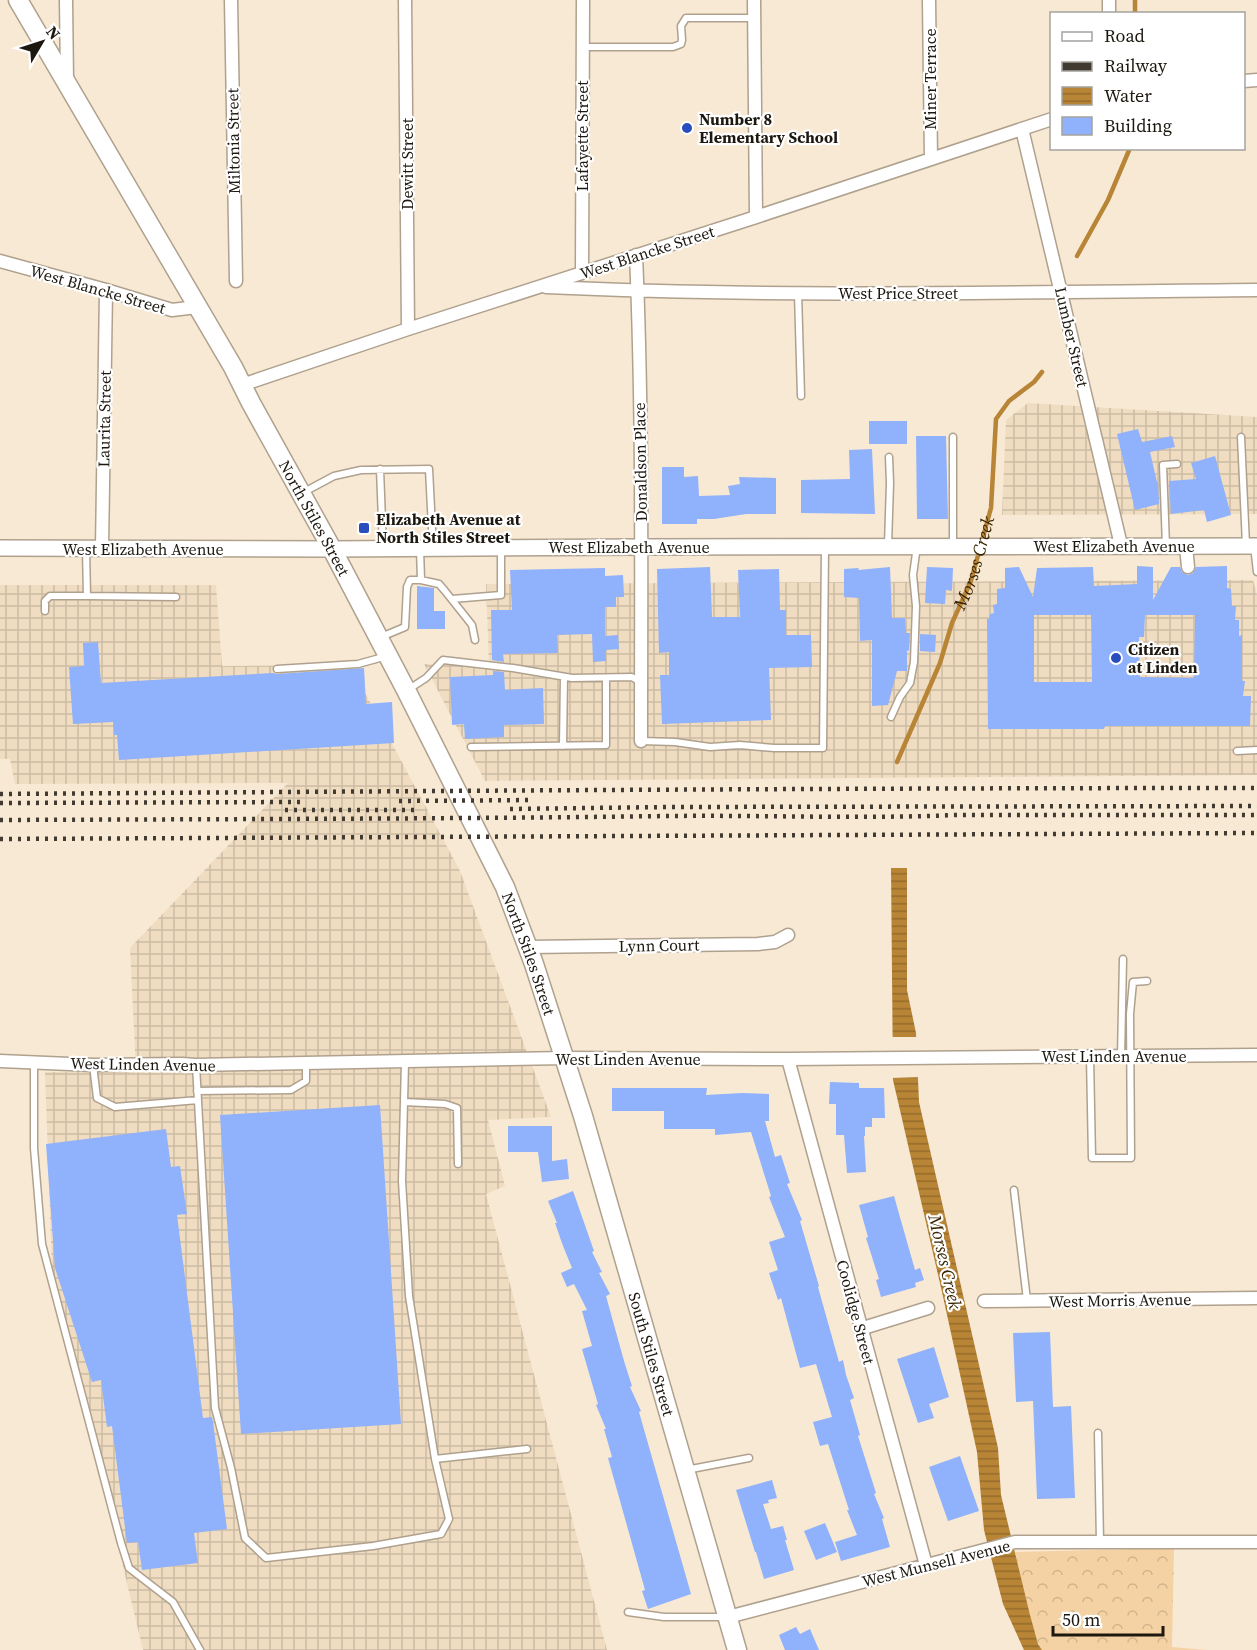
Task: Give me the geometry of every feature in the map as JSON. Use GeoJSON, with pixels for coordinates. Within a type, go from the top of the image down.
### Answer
{"type":"FeatureCollection","features":[{"type":"Feature","properties":{"kind":"main road","name":"North Stiles Street"},"geometry":{"type":"LineString","coordinates":[[18,0],[242,385],[406,690],[505,887],[528,947],[565,1058]]}},
{"type":"Feature","properties":{"kind":"main road","name":"South Stiles Street"},"geometry":{"type":"LineString","coordinates":[[565,1058],[737,1650]]}},
{"type":"Feature","properties":{"kind":"street"},"geometry":{"type":"LineString","coordinates":[[66,0],[67,85]]}},
{"type":"Feature","properties":{"kind":"street","name":"Miltonia Street"},"geometry":{"type":"LineString","coordinates":[[231,0],[236,281]]}},
{"type":"Feature","properties":{"kind":"street","name":"Dewitt Street"},"geometry":{"type":"LineString","coordinates":[[405,0],[408,329]]}},
{"type":"Feature","properties":{"kind":"street","name":"Lafayette Street"},"geometry":{"type":"LineString","coordinates":[[582,273],[583,0]]}},
{"type":"Feature","properties":{"kind":"street"},"geometry":{"type":"LineString","coordinates":[[754,0],[756,216]]}},
{"type":"Feature","properties":{"kind":"street","name":"Miner Terrace"},"geometry":{"type":"LineString","coordinates":[[929,0],[931,159]]}},
{"type":"Feature","properties":{"kind":"street","name":"West Blancke Street"},"geometry":{"type":"LineString","coordinates":[[242,385],[1050,119]]}},
{"type":"Feature","properties":{"kind":"street","name":"Lumber Street"},"geometry":{"type":"LineString","coordinates":[[1022,129],[1121,545]]}},
{"type":"Feature","properties":{"kind":"street","name":"Donaldson Place"},"geometry":{"type":"LineString","coordinates":[[636,255],[641,547],[641,741]]}},
{"type":"Feature","properties":{"kind":"street","name":"West Blancke Street"},"geometry":{"type":"LineString","coordinates":[[0,261],[172,310],[197,307]]}},
{"type":"Feature","properties":{"kind":"street","name":"West Price Street"},"geometry":{"type":"LineString","coordinates":[[539,286],[638,291],[798,293],[1257,290]]}},
{"type":"Feature","properties":{"kind":"street","name":"Laurita Street"},"geometry":{"type":"LineString","coordinates":[[102,548],[106,290]]}},
{"type":"Feature","properties":{"kind":"street"},"geometry":{"type":"LineString","coordinates":[[1186,546],[1188,567]]}},
{"type":"Feature","properties":{"kind":"street","name":"West Elizabeth Avenue"},"geometry":{"type":"LineString","coordinates":[[0,548],[1252,546]]}},
{"type":"Feature","properties":{"kind":"street","name":"Lynn Court"},"geometry":{"type":"LineString","coordinates":[[528,947],[758,944],[775,942],[788,935]]}},
{"type":"Feature","properties":{"kind":"street","name":"West Linden Avenue"},"geometry":{"type":"LineString","coordinates":[[0,1061],[93,1065],[196,1065],[565,1058],[788,1059],[1257,1055]]}},
{"type":"Feature","properties":{"kind":"street","name":"Coolidge Street"},"geometry":{"type":"LineString","coordinates":[[788,1059],[926,1565]]}},
{"type":"Feature","properties":{"kind":"street","name":"West Morris Avenue"},"geometry":{"type":"LineString","coordinates":[[984,1301],[1257,1298]]}},
{"type":"Feature","properties":{"kind":"street"},"geometry":{"type":"LineString","coordinates":[[860,1329],[928,1308]]}},
{"type":"Feature","properties":{"kind":"street","name":"West Munsell Avenue"},"geometry":{"type":"LineString","coordinates":[[728,1617],[1015,1542],[1257,1542]]}},
{"type":"Feature","properties":{"kind":"lane"},"geometry":{"type":"LineString","coordinates":[[583,47],[674,47],[681,44],[681,26],[687,18],[754,18]]}},
{"type":"Feature","properties":{"kind":"lane"},"geometry":{"type":"LineString","coordinates":[[798,293],[801,396]]}},
{"type":"Feature","properties":{"kind":"lane"},"geometry":{"type":"LineString","coordinates":[[952,546],[953,437]]}},
{"type":"Feature","properties":{"kind":"lane"},"geometry":{"type":"LineString","coordinates":[[1241,437],[1252,546],[1257,572]]}},
{"type":"Feature","properties":{"kind":"lane"},"geometry":{"type":"LineString","coordinates":[[888,546],[889,457]]}},
{"type":"Feature","properties":{"kind":"lane"},"geometry":{"type":"LineString","coordinates":[[1166,546],[1163,465],[1177,464]]}},
{"type":"Feature","properties":{"kind":"lane"},"geometry":{"type":"LineString","coordinates":[[301,494],[334,476],[361,470],[429,469],[427,548],[421,580]]}},
{"type":"Feature","properties":{"kind":"lane"},"geometry":{"type":"LineString","coordinates":[[380,470],[383,549]]}},
{"type":"Feature","properties":{"kind":"lane"},"geometry":{"type":"LineString","coordinates":[[641,741],[675,742],[710,747],[740,745],[823,748],[825,546]]}},
{"type":"Feature","properties":{"kind":"lane"},"geometry":{"type":"LineString","coordinates":[[891,717],[900,697],[910,683],[915,662],[916,606],[913,575],[917,546]]}},
{"type":"Feature","properties":{"kind":"lane"},"geometry":{"type":"LineString","coordinates":[[86,548],[87,596]]}},
{"type":"Feature","properties":{"kind":"lane"},"geometry":{"type":"LineString","coordinates":[[452,599],[501,595],[501,548]]}},
{"type":"Feature","properties":{"kind":"lane"},"geometry":{"type":"LineString","coordinates":[[378,638],[405,627],[407,587],[410,580],[421,580],[439,584],[472,625],[475,640]]}},
{"type":"Feature","properties":{"kind":"lane"},"geometry":{"type":"LineString","coordinates":[[45,611],[45,601],[50,596],[176,597]]}},
{"type":"Feature","properties":{"kind":"lane"},"geometry":{"type":"LineString","coordinates":[[277,669],[358,664],[387,656]]}},
{"type":"Feature","properties":{"kind":"lane"},"geometry":{"type":"LineString","coordinates":[[406,690],[426,678],[443,660],[513,668],[564,677],[632,677],[641,682]]}},
{"type":"Feature","properties":{"kind":"lane"},"geometry":{"type":"LineString","coordinates":[[563,746],[564,677]]}},
{"type":"Feature","properties":{"kind":"lane"},"geometry":{"type":"LineString","coordinates":[[471,747],[606,745],[606,678]]}},
{"type":"Feature","properties":{"kind":"lane"},"geometry":{"type":"LineString","coordinates":[[1237,751],[1257,750]]}},
{"type":"Feature","properties":{"kind":"lane"},"geometry":{"type":"LineString","coordinates":[[1090,1056],[1092,1158],[1131,1158],[1123,959]]}},
{"type":"Feature","properties":{"kind":"lane"},"geometry":{"type":"LineString","coordinates":[[1126,1056],[1133,982],[1147,981]]}},
{"type":"Feature","properties":{"kind":"lane"},"geometry":{"type":"LineString","coordinates":[[34,1062],[34,1148],[42,1244],[121,1543],[129,1568],[173,1602],[200,1650]]}},
{"type":"Feature","properties":{"kind":"lane"},"geometry":{"type":"LineString","coordinates":[[196,1065],[215,1408],[231,1468],[245,1538],[266,1558],[441,1534],[449,1519],[435,1459],[409,1296],[402,1181],[405,1062]]}},
{"type":"Feature","properties":{"kind":"lane"},"geometry":{"type":"LineString","coordinates":[[197,1091],[291,1090],[306,1081],[306,1064]]}},
{"type":"Feature","properties":{"kind":"lane"},"geometry":{"type":"LineString","coordinates":[[93,1065],[97,1098],[115,1107],[198,1100]]}},
{"type":"Feature","properties":{"kind":"lane"},"geometry":{"type":"LineString","coordinates":[[404,1102],[445,1104],[457,1108],[458,1164]]}},
{"type":"Feature","properties":{"kind":"lane"},"geometry":{"type":"LineString","coordinates":[[1014,1190],[1027,1301]]}},
{"type":"Feature","properties":{"kind":"lane"},"geometry":{"type":"LineString","coordinates":[[1098,1433],[1100,1542]]}},
{"type":"Feature","properties":{"kind":"lane"},"geometry":{"type":"LineString","coordinates":[[435,1459],[527,1449]]}},
{"type":"Feature","properties":{"kind":"lane"},"geometry":{"type":"LineString","coordinates":[[686,1470],[749,1458]]}},
{"type":"Feature","properties":{"kind":"lane"},"geometry":{"type":"LineString","coordinates":[[628,1612],[663,1617],[728,1617]]}},
{"type":"Feature","properties":{"kind":"shaded area"},"geometry":{"type":"Polygon","coordinates":[[[1028,403],[1257,417],[1257,514],[1002,515],[1006,420],[1028,403]]]}},
{"type":"Feature","properties":{"kind":"shaded area"},"geometry":{"type":"Polygon","coordinates":[[[1253,580],[1257,595],[1257,775],[485,781],[424,664],[489,663],[486,584],[1253,580]]]}},
{"type":"Feature","properties":{"kind":"shaded area"},"geometry":{"type":"Polygon","coordinates":[[[0,585],[216,585],[222,666],[350,665],[460,871],[551,1117],[488,1120],[505,1186],[486,1194],[607,1650],[143,1650],[52,1271],[45,1072],[136,1072],[130,948],[288,783],[15,784],[10,759],[0,759],[0,585]]]}},
{"type":"Feature","properties":{"kind":"green space"},"geometry":{"type":"Polygon","coordinates":[[[1174,1548],[1172,1647],[1207,1650],[1042,1650],[1029,1617],[1015,1552],[1174,1548]]]}},
{"type":"Feature","properties":{"kind":"water"},"geometry":{"type":"Polygon","coordinates":[[[891,868],[907,868],[907,990],[916,1033],[919,1102],[998,1448],[1001,1495],[1030,1615],[1038,1644],[1042,1650],[1024,1650],[1003,1604],[984,1530],[977,1452],[893,1080],[891,868]]]}},
{"type":"Feature","properties":{"kind":"pier"},"geometry":{"type":"Polygon","coordinates":[[[891,1037],[919,1037],[919,1077],[891,1078],[891,1037]]]}},
{"type":"Feature","properties":{"kind":"building"},"geometry":{"type":"Polygon","coordinates":[[[869,421],[907,421],[907,444],[869,444],[869,421]]]}},
{"type":"Feature","properties":{"kind":"building"},"geometry":{"type":"Polygon","coordinates":[[[1138,429],[1142,442],[1172,436],[1175,447],[1150,452],[1158,482],[1159,504],[1135,510],[1117,434],[1138,429]]]}},
{"type":"Feature","properties":{"kind":"building"},"geometry":{"type":"Polygon","coordinates":[[[916,436],[946,436],[948,519],[917,519],[916,436]]]}},
{"type":"Feature","properties":{"kind":"building"},"geometry":{"type":"Polygon","coordinates":[[[872,449],[875,514],[801,513],[801,480],[850,479],[849,450],[872,449]]]}},
{"type":"Feature","properties":{"kind":"building"},"geometry":{"type":"Polygon","coordinates":[[[1215,456],[1231,515],[1207,522],[1204,510],[1171,514],[1169,481],[1196,479],[1191,463],[1215,456]]]}},
{"type":"Feature","properties":{"kind":"building"},"geometry":{"type":"Polygon","coordinates":[[[662,467],[684,467],[684,477],[698,476],[699,496],[730,495],[728,486],[740,484],[739,477],[776,478],[776,514],[746,514],[697,519],[697,524],[662,524],[662,467]]]}},
{"type":"Feature","properties":{"kind":"building","name":"Citizen at Linden"},"geometry":{"type":"Polygon","coordinates":[[[1137,566],[1153,567],[1153,600],[1171,567],[1180,567],[1182,572],[1188,575],[1193,573],[1196,567],[1227,566],[1227,588],[1231,589],[1232,606],[1236,606],[1235,620],[1239,620],[1239,636],[1242,635],[1242,681],[1245,681],[1243,696],[1251,696],[1250,726],[988,729],[987,619],[990,614],[994,613],[993,605],[997,604],[997,589],[1005,588],[1005,568],[1019,567],[1033,597],[1037,568],[1093,567],[1094,586],[1137,584],[1137,566]],[[1034,615],[1034,682],[1092,682],[1091,615],[1034,615]],[[1145,615],[1144,637],[1139,637],[1140,677],[1194,678],[1195,615],[1145,615]]]}},
{"type":"Feature","properties":{"kind":"building"},"geometry":{"type":"Polygon","coordinates":[[[710,567],[712,617],[740,617],[738,570],[779,569],[780,610],[786,610],[786,635],[811,635],[812,667],[769,668],[771,720],[662,724],[660,675],[669,675],[669,652],[659,653],[657,569],[710,567]]]}},
{"type":"Feature","properties":{"kind":"building"},"geometry":{"type":"Polygon","coordinates":[[[890,567],[892,618],[905,618],[906,633],[910,633],[907,671],[897,671],[888,705],[872,706],[872,640],[860,641],[859,598],[844,597],[844,569],[890,567]]]}},
{"type":"Feature","properties":{"kind":"building"},"geometry":{"type":"Polygon","coordinates":[[[927,567],[953,568],[952,591],[946,590],[945,604],[925,603],[927,567]]]}},
{"type":"Feature","properties":{"kind":"building"},"geometry":{"type":"Polygon","coordinates":[[[605,568],[605,576],[623,575],[624,597],[616,597],[616,607],[605,607],[605,636],[618,635],[619,649],[606,650],[606,661],[593,662],[592,634],[557,635],[558,653],[503,654],[504,662],[492,660],[491,610],[512,610],[510,570],[605,568]]]}},
{"type":"Feature","properties":{"kind":"building"},"geometry":{"type":"Polygon","coordinates":[[[417,586],[434,588],[434,611],[445,611],[445,629],[417,629],[417,586]]]}},
{"type":"Feature","properties":{"kind":"building"},"geometry":{"type":"Polygon","coordinates":[[[920,634],[936,635],[935,652],[920,651],[920,634]]]}},
{"type":"Feature","properties":{"kind":"building"},"geometry":{"type":"Polygon","coordinates":[[[98,642],[101,683],[364,668],[366,704],[392,702],[394,743],[119,760],[117,735],[114,735],[113,722],[73,724],[69,667],[84,666],[83,643],[98,642]]]}},
{"type":"Feature","properties":{"kind":"building"},"geometry":{"type":"Polygon","coordinates":[[[493,671],[504,672],[505,690],[543,688],[544,724],[504,725],[504,737],[465,739],[464,724],[452,725],[450,677],[493,675],[493,671]]]}},
{"type":"Feature","properties":{"kind":"building"},"geometry":{"type":"Polygon","coordinates":[[[830,1082],[859,1083],[859,1088],[884,1088],[885,1118],[872,1118],[872,1127],[865,1127],[866,1172],[847,1173],[844,1135],[836,1135],[836,1104],[829,1104],[830,1082]]]}},
{"type":"Feature","properties":{"kind":"building"},"geometry":{"type":"Polygon","coordinates":[[[612,1088],[707,1088],[706,1095],[769,1094],[769,1121],[765,1121],[775,1157],[781,1155],[790,1183],[787,1184],[802,1220],[800,1221],[839,1362],[843,1360],[854,1398],[850,1400],[860,1435],[858,1436],[876,1493],[874,1494],[884,1518],[882,1519],[890,1547],[841,1561],[835,1542],[857,1535],[847,1510],[849,1510],[828,1444],[820,1446],[813,1422],[832,1417],[816,1364],[800,1368],[781,1298],[778,1300],[769,1273],[778,1270],[769,1242],[785,1237],[769,1197],[771,1196],[751,1132],[715,1135],[715,1129],[664,1129],[664,1111],[612,1111],[612,1088]]]}},
{"type":"Feature","properties":{"kind":"building"},"geometry":{"type":"Polygon","coordinates":[[[380,1105],[401,1424],[241,1434],[220,1115],[380,1105]]]}},
{"type":"Feature","properties":{"kind":"building"},"geometry":{"type":"Polygon","coordinates":[[[508,1126],[552,1126],[552,1161],[567,1159],[569,1179],[542,1182],[538,1152],[508,1152],[508,1126]]]}},
{"type":"Feature","properties":{"kind":"building"},"geometry":{"type":"Polygon","coordinates":[[[166,1129],[171,1167],[180,1166],[187,1214],[177,1215],[203,1418],[212,1417],[227,1529],[194,1533],[198,1563],[142,1570],[138,1542],[127,1543],[112,1426],[107,1427],[101,1380],[92,1382],[55,1268],[46,1144],[166,1129]]]}},
{"type":"Feature","properties":{"kind":"building"},"geometry":{"type":"Polygon","coordinates":[[[573,1191],[594,1251],[592,1252],[602,1272],[599,1273],[610,1294],[606,1296],[632,1386],[630,1387],[641,1411],[639,1412],[691,1594],[648,1609],[642,1591],[645,1590],[608,1458],[612,1457],[604,1429],[606,1429],[596,1405],[598,1404],[582,1349],[592,1346],[582,1311],[587,1310],[574,1284],[567,1287],[561,1273],[572,1268],[548,1201],[573,1191]]]}},
{"type":"Feature","properties":{"kind":"building"},"geometry":{"type":"Polygon","coordinates":[[[894,1196],[915,1270],[920,1268],[924,1280],[915,1283],[916,1287],[881,1297],[876,1280],[879,1279],[866,1238],[868,1237],[859,1205],[894,1196]]]}},
{"type":"Feature","properties":{"kind":"building"},"geometry":{"type":"Polygon","coordinates":[[[1050,1332],[1053,1407],[1071,1406],[1075,1498],[1037,1499],[1033,1401],[1016,1402],[1013,1333],[1050,1332]]]}},
{"type":"Feature","properties":{"kind":"building"},"geometry":{"type":"Polygon","coordinates":[[[934,1347],[949,1397],[929,1404],[934,1418],[918,1423],[897,1359],[934,1347]]]}},
{"type":"Feature","properties":{"kind":"building"},"geometry":{"type":"Polygon","coordinates":[[[960,1456],[979,1511],[948,1521],[929,1467],[960,1456]]]}},
{"type":"Feature","properties":{"kind":"building"},"geometry":{"type":"Polygon","coordinates":[[[772,1480],[777,1498],[763,1504],[771,1529],[783,1526],[794,1570],[764,1579],[736,1490],[772,1480]]]}},
{"type":"Feature","properties":{"kind":"building"},"geometry":{"type":"Polygon","coordinates":[[[825,1523],[837,1552],[816,1560],[804,1531],[825,1523]]]}},
{"type":"Feature","properties":{"kind":"building"},"geometry":{"type":"Polygon","coordinates":[[[796,1627],[800,1634],[810,1629],[819,1650],[785,1650],[779,1635],[796,1627]]]}},
{"type":"Feature","properties":{"kind":"waterway","name":"Morses Creek"},"geometry":{"type":"LineString","coordinates":[[1135,0],[1135,12]]}},
{"type":"Feature","properties":{"kind":"waterway","name":"Morses Creek"},"geometry":{"type":"LineString","coordinates":[[1077,256],[1108,200],[1129,150]]}},
{"type":"Feature","properties":{"kind":"waterway","name":"Morses Creek"},"geometry":{"type":"LineString","coordinates":[[897,762],[940,663],[952,623],[971,581],[991,508],[996,419],[1009,401],[1034,382],[1042,372]]}},
{"type":"Feature","properties":{"kind":"railway"},"geometry":{"type":"LineString","coordinates":[[0,794],[1257,788]]}},
{"type":"Feature","properties":{"kind":"railway"},"geometry":{"type":"LineString","coordinates":[[399,801],[534,800]]}},
{"type":"Feature","properties":{"kind":"railway"},"geometry":{"type":"LineString","coordinates":[[0,803],[300,802]]}},
{"type":"Feature","properties":{"kind":"railway"},"geometry":{"type":"LineString","coordinates":[[510,809],[1257,806]]}},
{"type":"Feature","properties":{"kind":"railway"},"geometry":{"type":"LineString","coordinates":[[285,810],[414,810]]}},
{"type":"Feature","properties":{"kind":"railway"},"geometry":{"type":"LineString","coordinates":[[0,820],[1257,815]]}},
{"type":"Feature","properties":{"kind":"railway"},"geometry":{"type":"LineString","coordinates":[[0,839],[1257,833]]}},
{"type":"Feature","properties":{"kind":"place","name":"Number 8 Elementary School"},"geometry":{"type":"Point","coordinates":[687,128]}},
{"type":"Feature","properties":{"kind":"place","name":"Elizabeth Avenue at North Stiles Street"},"geometry":{"type":"Point","coordinates":[364,528]}},
{"type":"Feature","properties":{"kind":"place","name":"Citizen at Linden"},"geometry":{"type":"Point","coordinates":[1116,658]}}]}
